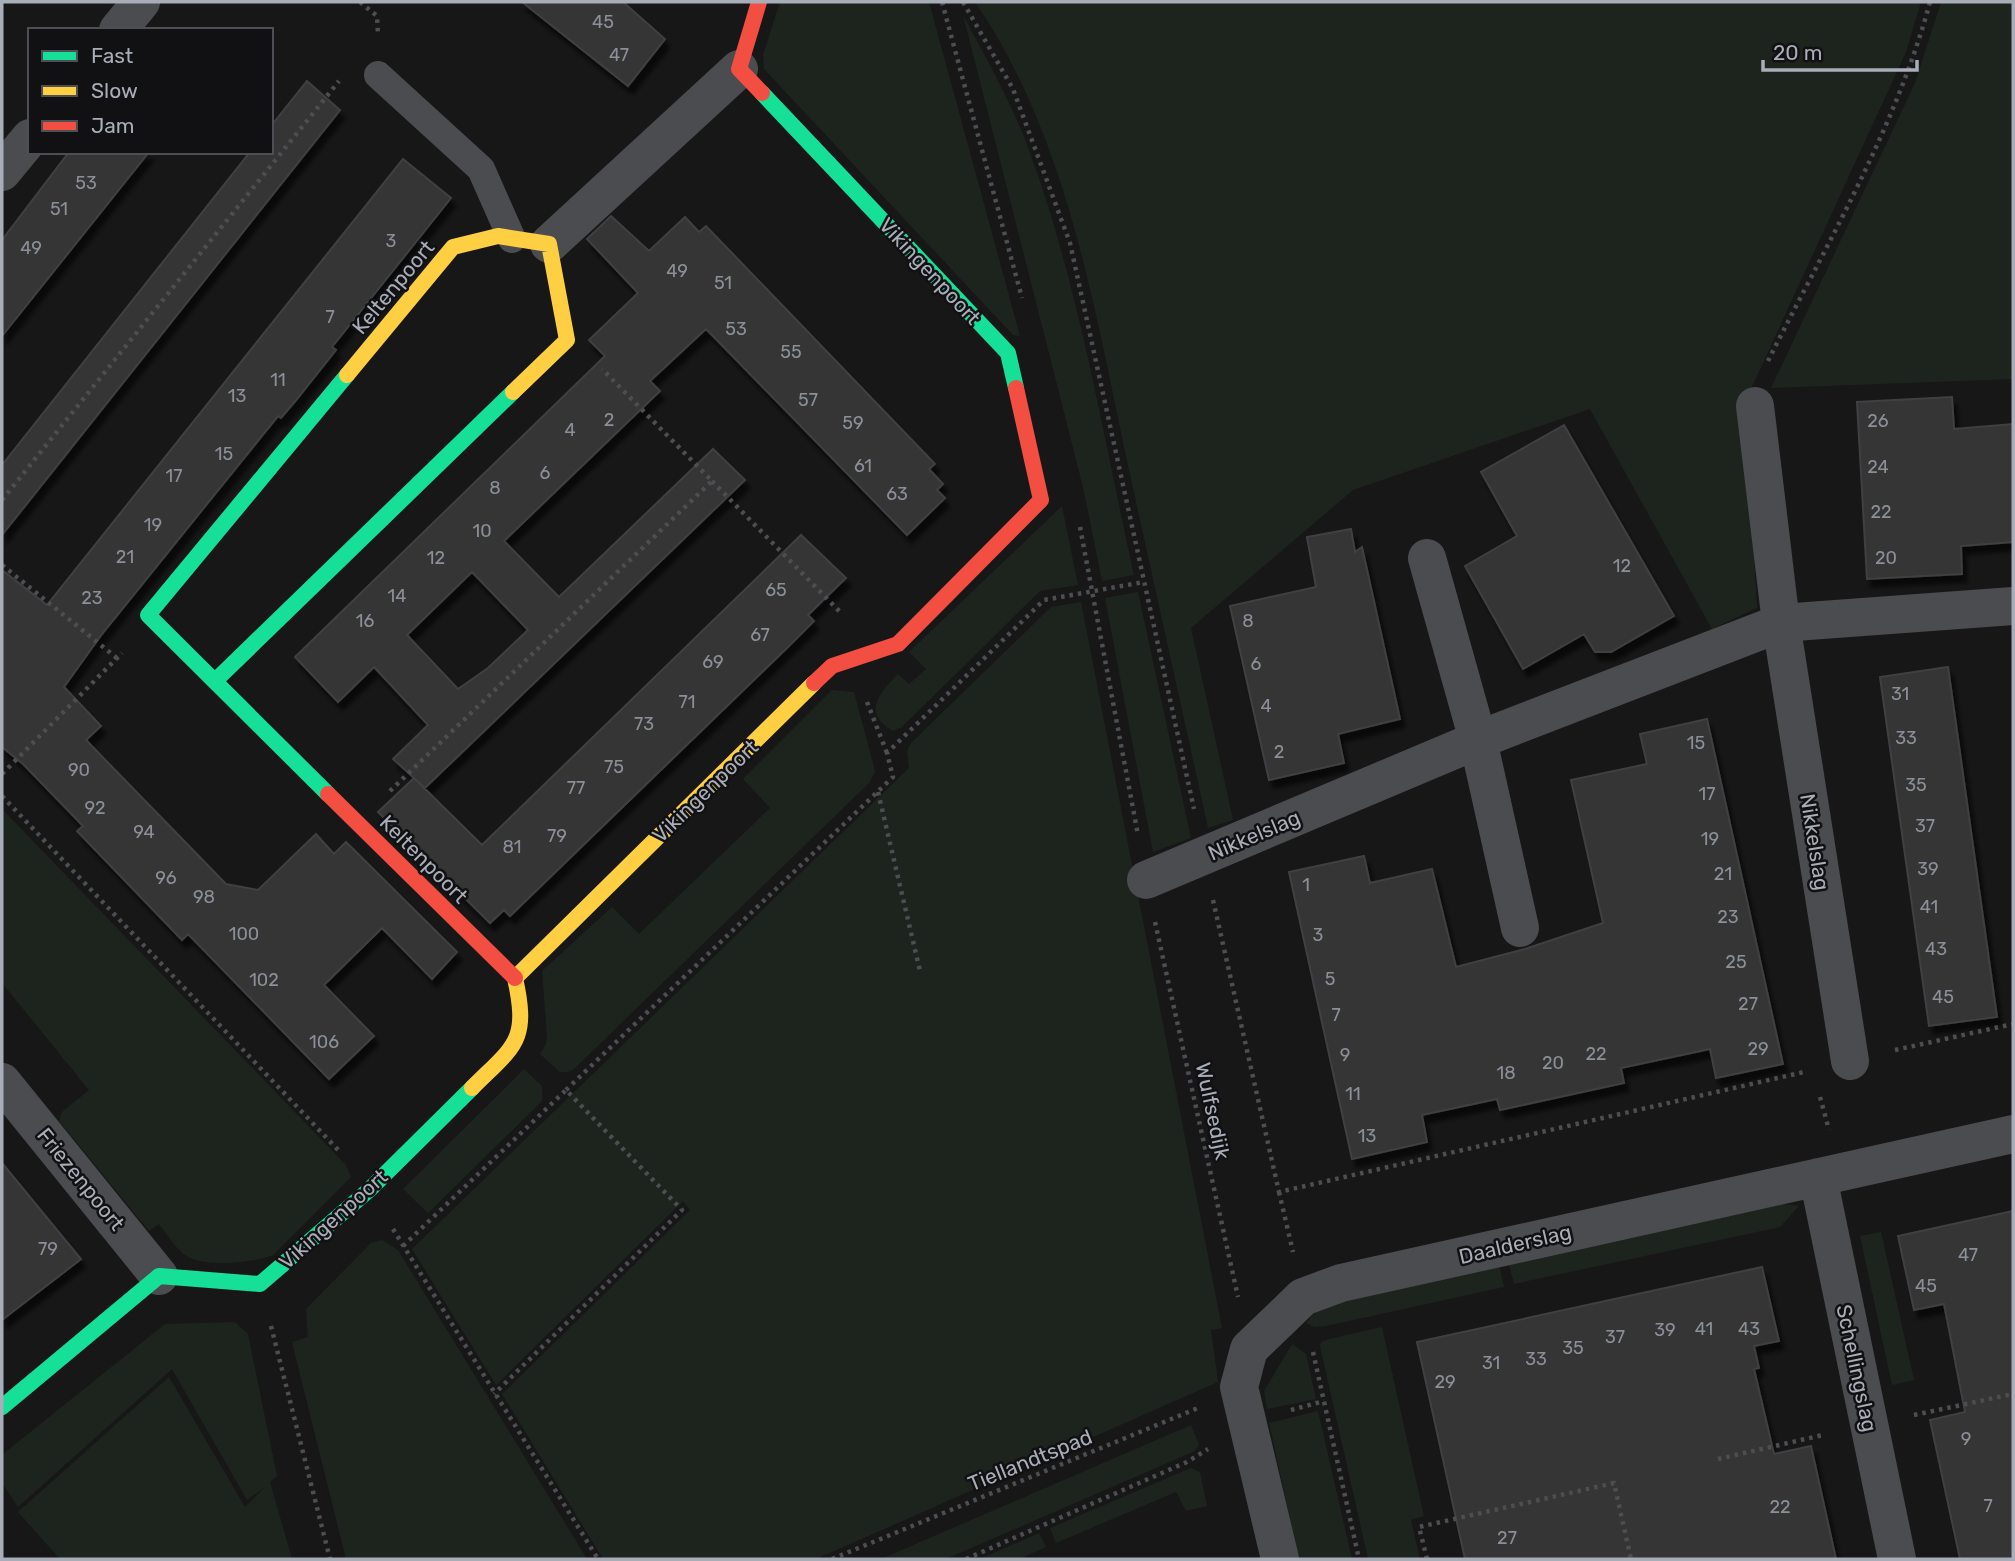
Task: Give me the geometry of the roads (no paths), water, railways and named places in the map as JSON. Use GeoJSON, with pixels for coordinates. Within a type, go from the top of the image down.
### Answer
{"type":"FeatureCollection","features":[{"type":"Feature","properties":{"kind":"street"},"geometry":{"type":"LineString","coordinates":[[120,28],[141,2]]}},
{"type":"Feature","properties":{"kind":"street"},"geometry":{"type":"LineString","coordinates":[[215,681],[567,340],[531,241],[738,69],[759,2]]}},
{"type":"Feature","properties":{"kind":"street","name":"Vikingenpoort"},"geometry":{"type":"LineString","coordinates":[[159,1276],[260,1284],[369,1190],[515,1045],[523,1013],[515,978],[832,666],[898,644],[1041,499],[1008,354],[738,69]]}},
{"type":"Feature","properties":{"kind":"street"},"geometry":{"type":"LineString","coordinates":[[2,172],[28,140]]}},
{"type":"Feature","properties":{"kind":"street","name":"Keltenpoort"},"geometry":{"type":"LineString","coordinates":[[515,978],[148,615],[453,247],[498,236],[531,241]]}},
{"type":"Feature","properties":{"kind":"street","name":"Nikkelslag"},"geometry":{"type":"LineString","coordinates":[[1755,406],[1781,623],[1850,1060]]}},
{"type":"Feature","properties":{"kind":"street"},"geometry":{"type":"LineString","coordinates":[[1427,558],[1478,740],[1521,928]]}},
{"type":"Feature","properties":{"kind":"street","name":"Nikkelslag"},"geometry":{"type":"LineString","coordinates":[[1146,880],[1478,740],[1781,623],[2013,606]]}},
{"type":"Feature","properties":{"kind":"street","name":"Friezenpoort"},"geometry":{"type":"LineString","coordinates":[[2,1082],[159,1276]]}},
{"type":"Feature","properties":{"kind":"street","name":"Daalderslag"},"geometry":{"type":"LineString","coordinates":[[1280,1559],[1245,1404],[1249,1349],[1303,1297],[1341,1283],[2013,1134]]}},
{"type":"Feature","properties":{"kind":"street","name":"Schellingslag"},"geometry":{"type":"LineString","coordinates":[[1818,1177],[1897,1559]]}},
{"type":"Feature","properties":{"kind":"street"},"geometry":{"type":"LineString","coordinates":[[2,1407],[159,1276]]}},
{"type":"Feature","properties":{"kind":"lane"},"geometry":{"type":"LineString","coordinates":[[378,75],[481,169],[531,241]]}}]}
